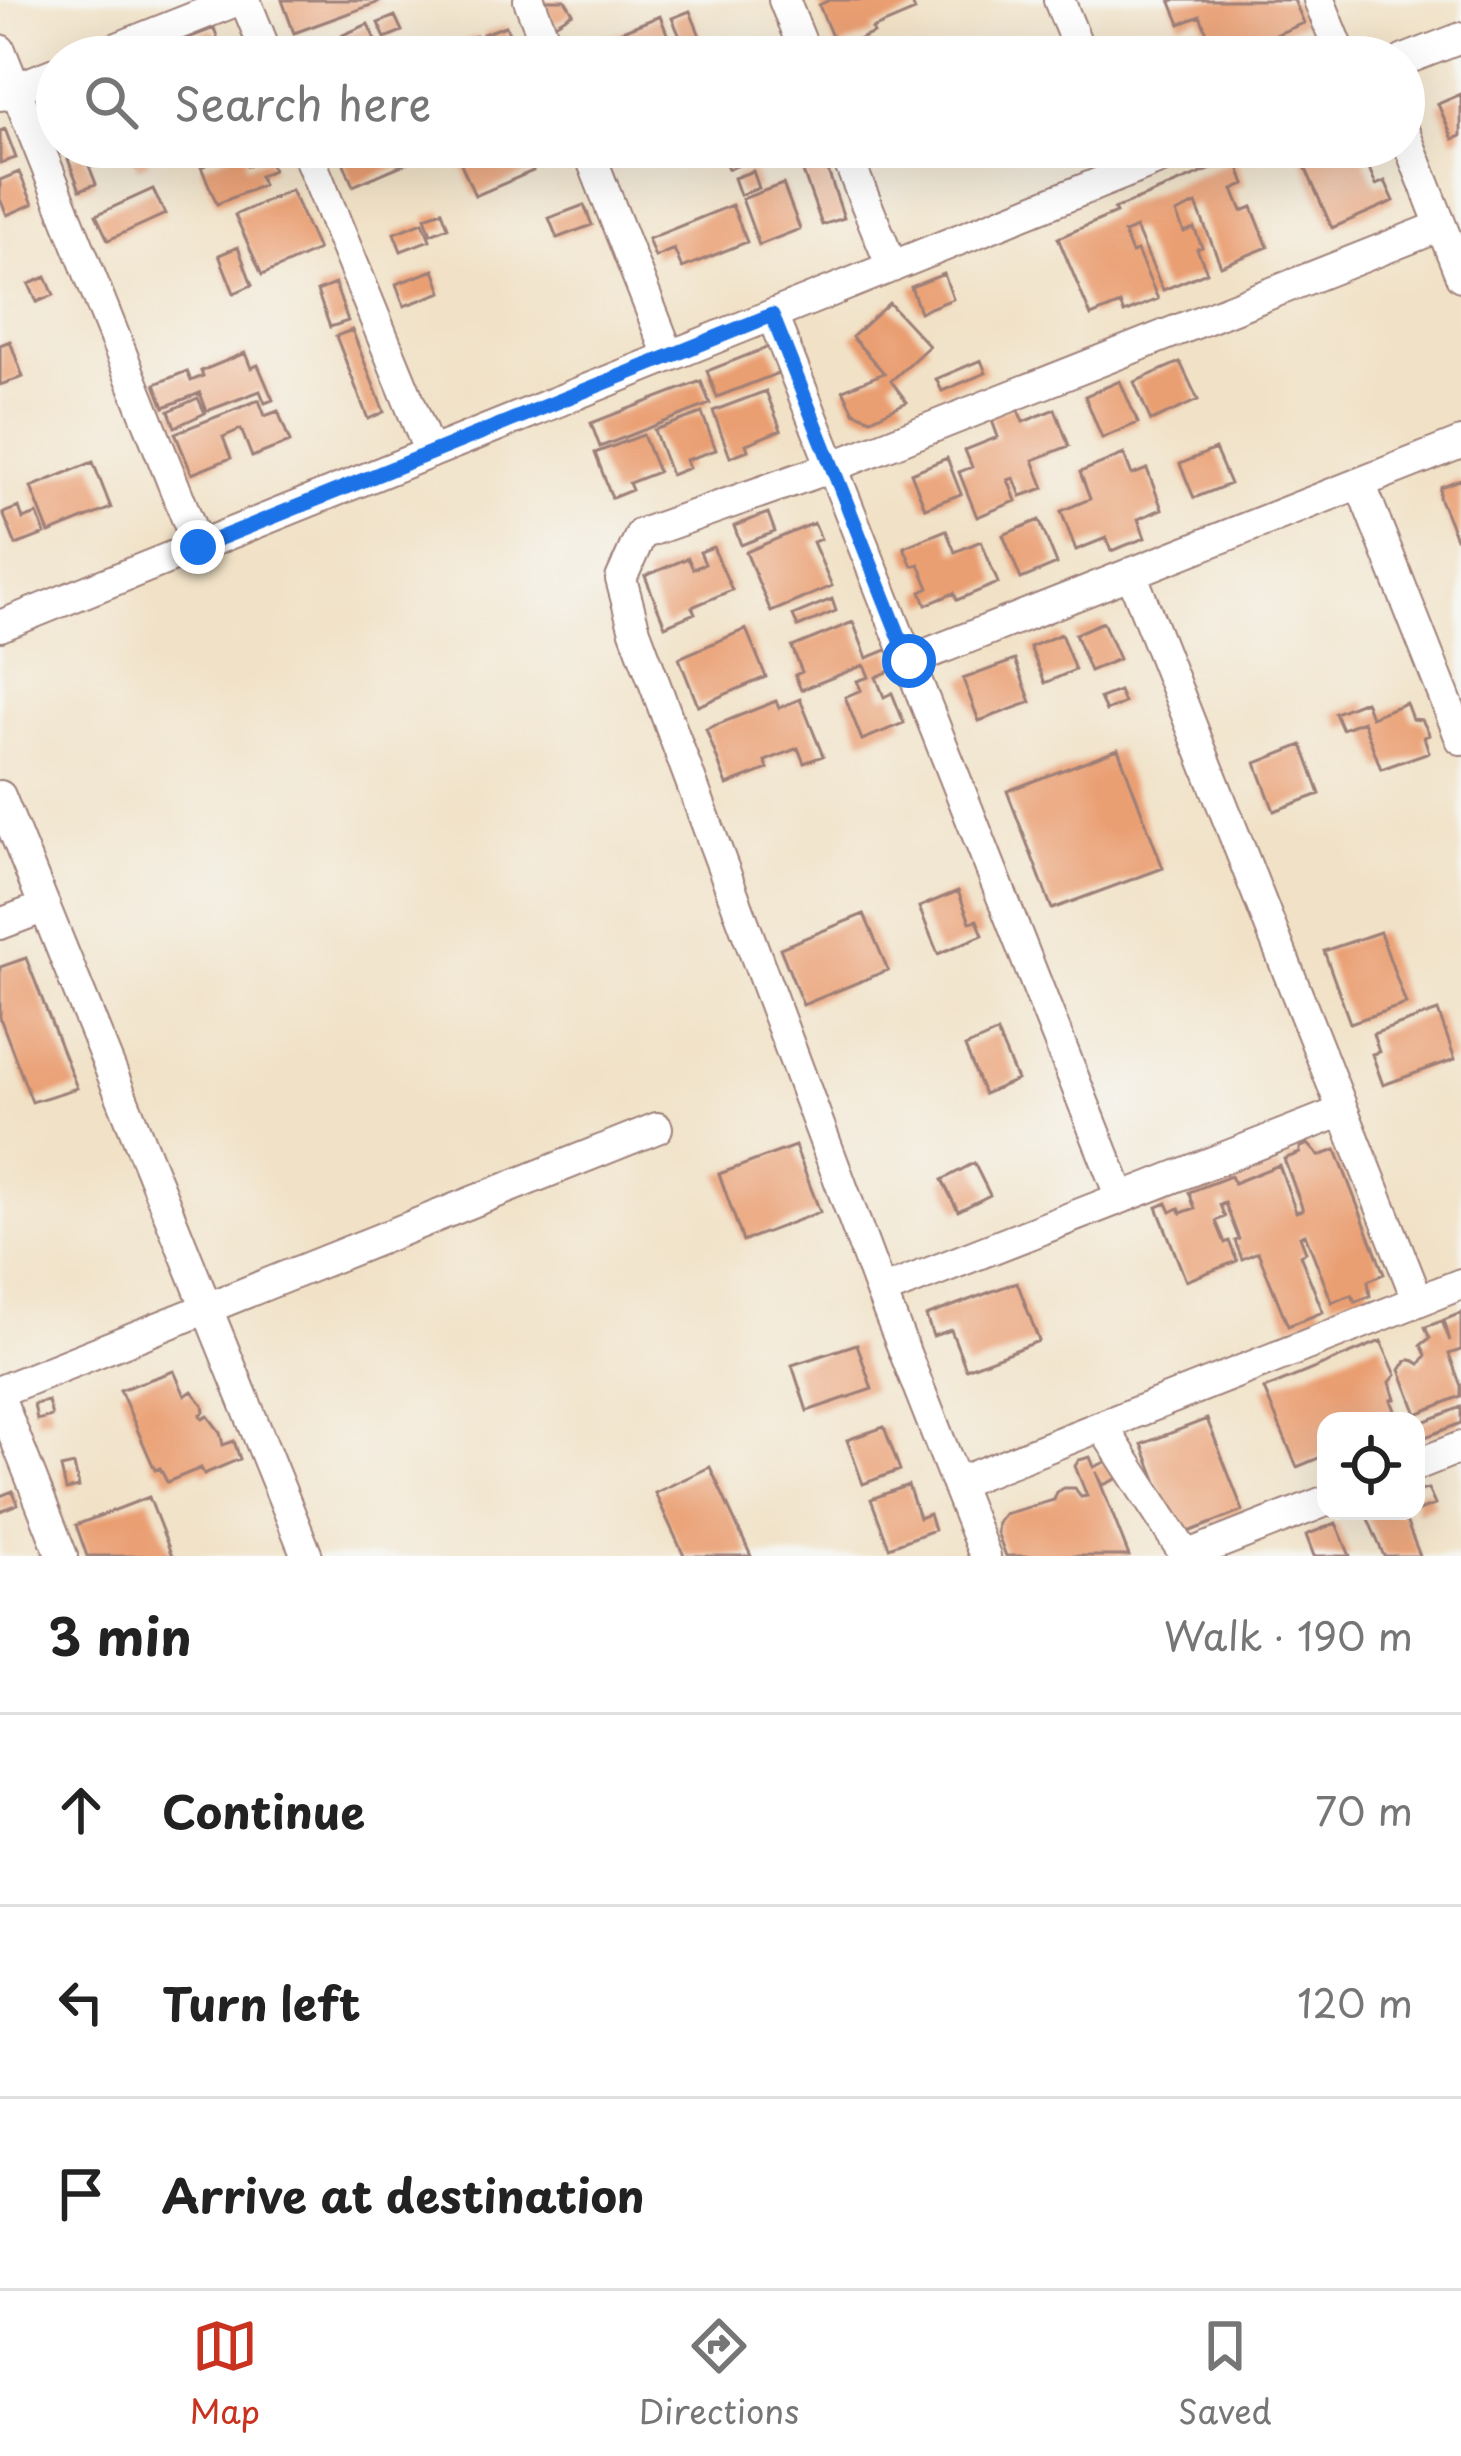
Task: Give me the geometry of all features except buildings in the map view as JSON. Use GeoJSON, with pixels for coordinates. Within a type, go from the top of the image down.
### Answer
{"type":"FeatureCollection","features":[{"type":"Feature","properties":{"kind":"street"},"geometry":{"type":"LineString","coordinates":[[149,36],[242,0],[258,36]]}},
{"type":"Feature","properties":{"kind":"street"},"geometry":{"type":"LineString","coordinates":[[529,0],[543,36]]}},
{"type":"Feature","properties":{"kind":"street"},"geometry":{"type":"LineString","coordinates":[[784,0],[799,36]]}},
{"type":"Feature","properties":{"kind":"street"},"geometry":{"type":"LineString","coordinates":[[1059,0],[1074,36]]}},
{"type":"Feature","properties":{"kind":"street"},"geometry":{"type":"LineString","coordinates":[[1319,0],[1334,36]]}},
{"type":"Feature","properties":{"kind":"street"},"geometry":{"type":"LineString","coordinates":[[1425,53],[1461,38]]}},
{"type":"Feature","properties":{"kind":"street"},"geometry":{"type":"LineString","coordinates":[[0,50],[8,92],[36,159]]}},
{"type":"Feature","properties":{"kind":"street"},"geometry":{"type":"LineString","coordinates":[[8,92],[36,81]]}},
{"type":"Feature","properties":{"kind":"street"},"geometry":{"type":"LineString","coordinates":[[40,168],[198,547]]}},
{"type":"Feature","properties":{"kind":"street"},"geometry":{"type":"LineString","coordinates":[[314,168],[430,453]]}},
{"type":"Feature","properties":{"kind":"street"},"geometry":{"type":"LineString","coordinates":[[595,168],[669,356]]}},
{"type":"Feature","properties":{"kind":"street"},"geometry":{"type":"LineString","coordinates":[[852,168],[892,267]]}},
{"type":"Feature","properties":{"kind":"street"},"geometry":{"type":"LineString","coordinates":[[0,626],[892,267],[1104,168]]}},
{"type":"Feature","properties":{"kind":"street"},"geometry":{"type":"LineString","coordinates":[[1418,168],[1461,276]]}},
{"type":"Feature","properties":{"kind":"street"},"geometry":{"type":"LineString","coordinates":[[985,1556],[881,1292],[635,631],[621,579],[641,534],[832,467],[1441,226]]}},
{"type":"Feature","properties":{"kind":"street"},"geometry":{"type":"LineString","coordinates":[[772,315],[1121,1198]]}},
{"type":"Feature","properties":{"kind":"street"},"geometry":{"type":"LineString","coordinates":[[909,661],[1461,443]]}},
{"type":"Feature","properties":{"kind":"street"},"geometry":{"type":"LineString","coordinates":[[1360,483],[1461,739]]}},
{"type":"Feature","properties":{"kind":"street"},"geometry":{"type":"LineString","coordinates":[[1131,573],[1418,1301]]}},
{"type":"Feature","properties":{"kind":"street"},"geometry":{"type":"LineString","coordinates":[[0,796],[307,1556]]}},
{"type":"Feature","properties":{"kind":"street"},"geometry":{"type":"LineString","coordinates":[[0,924],[45,907]]}},
{"type":"Feature","properties":{"kind":"street"},"geometry":{"type":"LineString","coordinates":[[881,1292],[1343,1111]]}},
{"type":"Feature","properties":{"kind":"street"},"geometry":{"type":"LineString","coordinates":[[62,1556],[0,1395],[657,1127]]}},
{"type":"Feature","properties":{"kind":"street"},"geometry":{"type":"LineString","coordinates":[[956,1483],[1461,1283]]}},
{"type":"Feature","properties":{"kind":"street"},"geometry":{"type":"LineString","coordinates":[[1102,1426],[1186,1556],[1317,1505]]}},
{"type":"Feature","properties":{"kind":"street"},"geometry":{"type":"LineString","coordinates":[[1425,1461],[1461,1447]]}},
{"type":"Feature","properties":{"kind":"route"},"geometry":{"type":"LineString","coordinates":[[198,547],[772,315],[909,661]]}}]}
